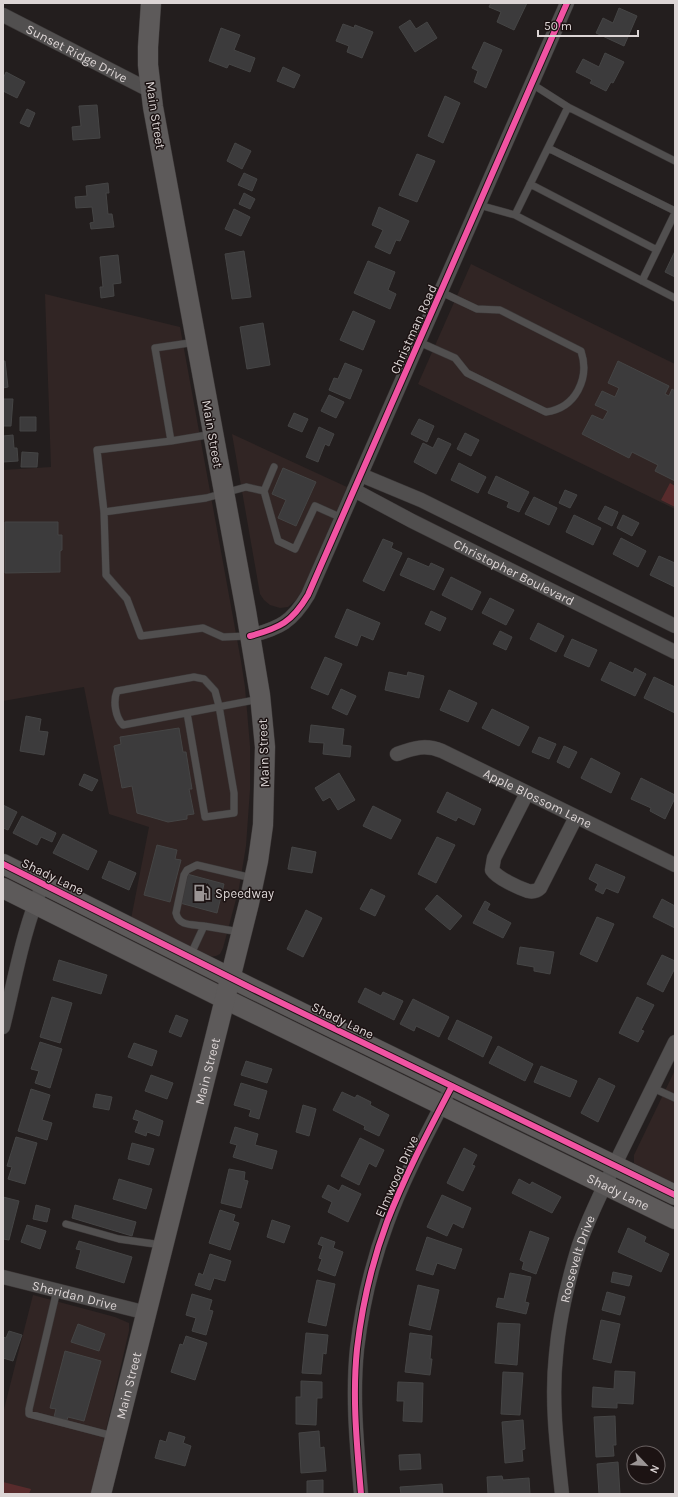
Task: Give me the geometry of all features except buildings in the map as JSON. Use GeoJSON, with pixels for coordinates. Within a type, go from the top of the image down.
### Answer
{"type":"FeatureCollection","features":[{"type":"Feature","properties":{"kind":"main road","name":"Main Street"},"geometry":{"type":"LineString","coordinates":[[101,1494],[242,933],[264,825],[266,772],[260,699],[250,636],[151,91],[148,47],[151,3]]}},
{"type":"Feature","properties":{"kind":"main road","name":"Shady Lane"},"geometry":{"type":"LineString","coordinates":[[3,864],[675,1195]]}},
{"type":"Feature","properties":{"kind":"main road","name":"Shady Lane"},"geometry":{"type":"LineString","coordinates":[[3,888],[225,999],[675,1219]]}},
{"type":"Feature","properties":{"kind":"main road"},"geometry":{"type":"LineString","coordinates":[[161,966],[171,947]]}},
{"type":"Feature","properties":{"kind":"street","name":"Christman Road"},"geometry":{"type":"LineString","coordinates":[[250,636],[273,630],[288,621],[303,604],[314,584],[567,3]]}},
{"type":"Feature","properties":{"kind":"street","name":"Sunset Ridge Drive"},"geometry":{"type":"LineString","coordinates":[[3,15],[151,91]]}},
{"type":"Feature","properties":{"kind":"street","name":"Christopher Boulevard"},"geometry":{"type":"LineString","coordinates":[[361,475],[421,500],[675,626]]}},
{"type":"Feature","properties":{"kind":"street","name":"Christopher Boulevard"},"geometry":{"type":"LineString","coordinates":[[354,490],[412,521],[675,652]]}},
{"type":"Feature","properties":{"kind":"street","name":"Apple Blossom Lane"},"geometry":{"type":"LineString","coordinates":[[397,754],[416,747],[432,747],[675,865]]}},
{"type":"Feature","properties":{"kind":"street"},"geometry":{"type":"LineString","coordinates":[[527,793],[494,858],[492,870],[503,879],[530,892],[537,891],[540,888],[576,816]]}},
{"type":"Feature","properties":{"kind":"street"},"geometry":{"type":"LineString","coordinates":[[3,1027],[34,903],[43,884]]}},
{"type":"Feature","properties":{"kind":"street","name":"Roosevelt Drive"},"geometry":{"type":"LineString","coordinates":[[562,1494],[554,1410],[554,1376],[561,1315],[568,1284],[580,1244],[605,1185],[675,1042]]}},
{"type":"Feature","properties":{"kind":"street","name":"Elmwood Drive"},"geometry":{"type":"LineString","coordinates":[[361,1494],[355,1431],[355,1402],[357,1348],[366,1295],[386,1224],[409,1171],[452,1086]]}},
{"type":"Feature","properties":{"kind":"street","name":"Sheridan Drive"},"geometry":{"type":"LineString","coordinates":[[3,1277],[146,1313]]}},
{"type":"Feature","properties":{"kind":"lane"},"geometry":{"type":"LineString","coordinates":[[532,84],[568,107],[675,161]]}},
{"type":"Feature","properties":{"kind":"lane"},"geometry":{"type":"LineString","coordinates":[[515,215],[568,107]]}},
{"type":"Feature","properties":{"kind":"lane"},"geometry":{"type":"LineString","coordinates":[[548,148],[675,212],[642,281]]}},
{"type":"Feature","properties":{"kind":"lane"},"geometry":{"type":"LineString","coordinates":[[530,184],[657,250]]}},
{"type":"Feature","properties":{"kind":"lane"},"geometry":{"type":"LineString","coordinates":[[479,204],[515,215],[675,298]]}},
{"type":"Feature","properties":{"kind":"lane"},"geometry":{"type":"LineString","coordinates":[[419,342],[455,358],[467,373],[546,412],[554,411],[562,407],[572,399],[579,389],[584,374],[581,351],[500,310],[477,309],[441,292]]}},
{"type":"Feature","properties":{"kind":"lane"},"geometry":{"type":"LineString","coordinates":[[171,441],[155,348],[196,342]]}},
{"type":"Feature","properties":{"kind":"lane"},"geometry":{"type":"LineString","coordinates":[[213,434],[97,450],[104,512],[106,575],[126,599],[140,636],[203,628],[222,637],[250,636]]}},
{"type":"Feature","properties":{"kind":"lane"},"geometry":{"type":"LineString","coordinates":[[274,467],[264,491],[278,541],[295,549],[315,506],[342,518]]}},
{"type":"Feature","properties":{"kind":"lane"},"geometry":{"type":"LineString","coordinates":[[104,512],[206,498],[246,488],[264,491]]}},
{"type":"Feature","properties":{"kind":"lane"},"geometry":{"type":"LineString","coordinates":[[187,713],[205,817],[234,813],[234,793],[219,706],[215,691],[204,678],[194,677],[117,690],[114,698],[118,720],[123,725],[219,706],[260,699]]}},
{"type":"Feature","properties":{"kind":"lane"},"geometry":{"type":"LineString","coordinates":[[242,933],[183,924],[178,919],[176,913],[184,875],[187,870],[197,865],[254,878]]}},
{"type":"Feature","properties":{"kind":"lane"},"geometry":{"type":"LineString","coordinates":[[190,956],[204,926]]}},
{"type":"Feature","properties":{"kind":"lane"},"geometry":{"type":"LineString","coordinates":[[652,1088],[675,1098]]}},
{"type":"Feature","properties":{"kind":"lane"},"geometry":{"type":"LineString","coordinates":[[66,1224],[119,1239],[164,1245]]}},
{"type":"Feature","properties":{"kind":"lane"},"geometry":{"type":"LineString","coordinates":[[57,1290],[29,1414],[116,1437]]}},
{"type":"Feature","properties":{"kind":"shaded area"},"geometry":{"type":"Polygon","coordinates":[[[471,264],[675,364],[675,509],[418,384],[471,264]]]}},
{"type":"Feature","properties":{"kind":"shaded area"},"geometry":{"type":"Polygon","coordinates":[[[45,294],[180,327],[241,661],[245,687],[250,746],[250,790],[246,846],[239,888],[223,948],[220,954],[216,956],[209,957],[131,919],[149,827],[109,814],[84,687],[3,701],[3,470],[51,467],[45,294]]]}},
{"type":"Feature","properties":{"kind":"shaded area"},"geometry":{"type":"Polygon","coordinates":[[[232,434],[347,487],[303,589],[296,600],[288,607],[280,608],[270,605],[260,594],[232,434]]]}},
{"type":"Feature","properties":{"kind":"shaded area"},"geometry":{"type":"Polygon","coordinates":[[[670,483],[675,486],[675,507],[661,500],[670,483]]]}},
{"type":"Feature","properties":{"kind":"shaded area"},"geometry":{"type":"Polygon","coordinates":[[[675,1070],[675,1186],[634,1163],[634,1155],[675,1070]]]}},
{"type":"Feature","properties":{"kind":"shaded area"},"geometry":{"type":"Polygon","coordinates":[[[33,1295],[115,1317],[129,1323],[129,1331],[91,1494],[3,1494],[3,1413],[33,1295]]]}},
{"type":"Feature","properties":{"kind":"shaded area"},"geometry":{"type":"Polygon","coordinates":[[[3,1482],[31,1489],[29,1494],[3,1494],[3,1482]]]}},
{"type":"Feature","properties":{"kind":"cycle path"},"geometry":{"type":"LineString","coordinates":[[250,636],[277,627],[284,623],[291,618],[308,595],[567,3]]}},
{"type":"Feature","properties":{"kind":"cycle path"},"geometry":{"type":"LineString","coordinates":[[3,864],[253,989],[675,1195]]}},
{"type":"Feature","properties":{"kind":"cycle path"},"geometry":{"type":"LineString","coordinates":[[361,1494],[355,1386],[359,1333],[368,1284],[382,1237],[394,1204],[452,1086]]}},
{"type":"Feature","properties":{"kind":"place","name":"Speedway"},"geometry":{"type":"Point","coordinates":[202,893]}}]}
